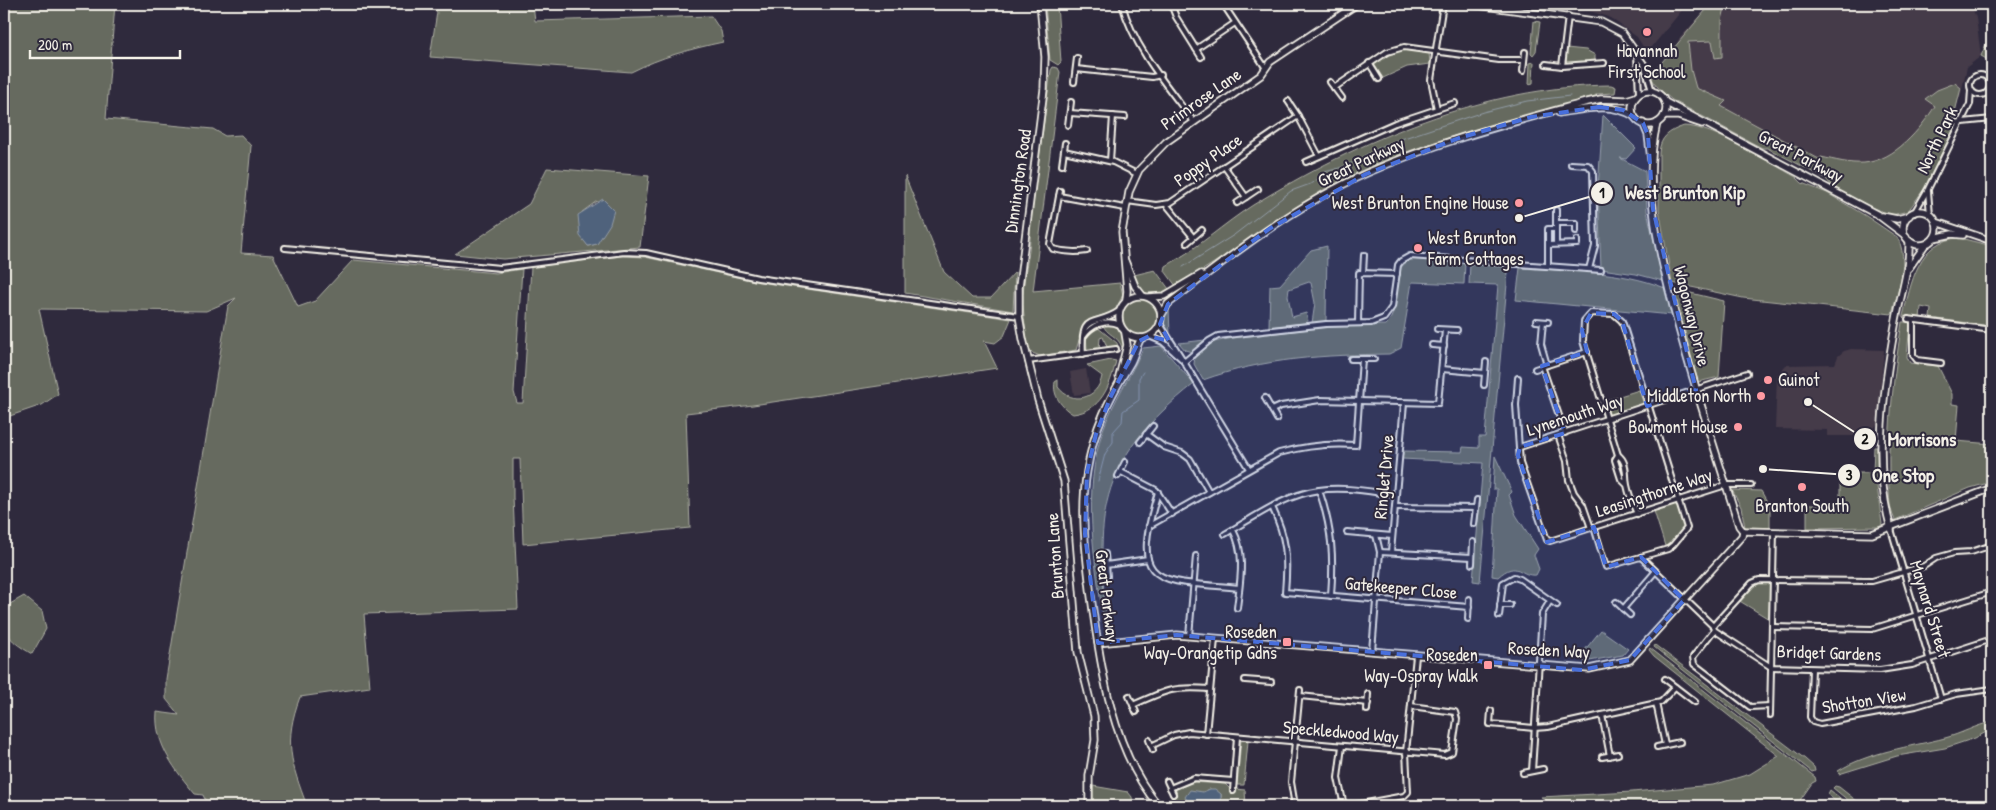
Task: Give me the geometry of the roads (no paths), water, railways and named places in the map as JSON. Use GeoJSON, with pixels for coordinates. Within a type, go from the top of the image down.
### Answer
{"type":"FeatureCollection","features":[{"type":"Feature","properties":{"kind":"street","name":"Dinnington Road"},"geometry":{"type":"LineString","coordinates":[[1028,361],[1019,316],[1019,288],[1044,89],[1045,58],[1040,4]]}},
{"type":"Feature","properties":{"kind":"street"},"geometry":{"type":"LineString","coordinates":[[1122,4],[1133,31],[1194,122]]}},
{"type":"Feature","properties":{"kind":"street"},"geometry":{"type":"LineString","coordinates":[[1171,4],[1176,17],[1201,57]]}},
{"type":"Feature","properties":{"kind":"street"},"geometry":{"type":"LineString","coordinates":[[1223,4],[1265,67]]}},
{"type":"Feature","properties":{"kind":"street","name":"Primrose Lane"},"geometry":{"type":"LineString","coordinates":[[1126,300],[1127,292],[1122,239],[1125,208],[1137,174],[1154,152],[1261,75],[1265,67],[1357,4]]}},
{"type":"Feature","properties":{"kind":"street"},"geometry":{"type":"LineString","coordinates":[[1437,109],[1431,80],[1442,4]]}},
{"type":"Feature","properties":{"kind":"street"},"geometry":{"type":"LineString","coordinates":[[1470,4],[1568,16],[1608,25],[1622,34],[1644,64],[1652,91]]}},
{"type":"Feature","properties":{"kind":"street"},"geometry":{"type":"LineString","coordinates":[[1562,66],[1568,16]]}},
{"type":"Feature","properties":{"kind":"street"},"geometry":{"type":"LineString","coordinates":[[1196,49],[1235,23]]}},
{"type":"Feature","properties":{"kind":"street"},"geometry":{"type":"LineString","coordinates":[[1334,88],[1370,63],[1398,48],[1436,50],[1498,60],[1524,60]]}},
{"type":"Feature","properties":{"kind":"street"},"geometry":{"type":"LineString","coordinates":[[1523,71],[1525,52]]}},
{"type":"Feature","properties":{"kind":"street"},"geometry":{"type":"LineString","coordinates":[[1634,116],[1632,106],[1638,95],[1637,54]]}},
{"type":"Feature","properties":{"kind":"street"},"geometry":{"type":"LineString","coordinates":[[1074,82],[1077,58]]}},
{"type":"Feature","properties":{"kind":"street"},"geometry":{"type":"LineString","coordinates":[[1370,63],[1379,79]]}},
{"type":"Feature","properties":{"kind":"street"},"geometry":{"type":"LineString","coordinates":[[1546,64],[1562,66],[1604,63]]}},
{"type":"Feature","properties":{"kind":"street"},"geometry":{"type":"LineString","coordinates":[[1590,64],[1590,70]]}},
{"type":"Feature","properties":{"kind":"street"},"geometry":{"type":"LineString","coordinates":[[1076,69],[1152,77],[1161,75]]}},
{"type":"Feature","properties":{"kind":"street","name":"North Park"},"geometry":{"type":"LineString","coordinates":[[1911,215],[1928,189],[1970,104],[1971,90],[1969,84],[1972,78],[1978,75],[1985,76],[1990,85],[1988,91],[1970,104]]}},
{"type":"Feature","properties":{"kind":"street"},"geometry":{"type":"LineString","coordinates":[[1330,82],[1342,98]]}},
{"type":"Feature","properties":{"kind":"street","name":"North Park"},"geometry":{"type":"LineString","coordinates":[[1971,90],[1976,95],[1982,95]]}},
{"type":"Feature","properties":{"kind":"street","name":"Great Parkway"},"geometry":{"type":"LineString","coordinates":[[1161,316],[1168,304],[1218,265],[1269,229],[1322,196],[1366,174],[1459,138],[1531,117],[1601,99],[1626,100],[1652,91],[1659,94],[1665,102],[1878,215],[1917,245],[1925,245]]}},
{"type":"Feature","properties":{"kind":"street"},"geometry":{"type":"LineString","coordinates":[[1288,101],[1319,156]]}},
{"type":"Feature","properties":{"kind":"street"},"geometry":{"type":"LineString","coordinates":[[1068,125],[1071,102]]}},
{"type":"Feature","properties":{"kind":"street"},"geometry":{"type":"LineString","coordinates":[[1642,123],[1657,123],[1664,116],[1665,102]]}},
{"type":"Feature","properties":{"kind":"street"},"geometry":{"type":"LineString","coordinates":[[1306,162],[1395,123],[1454,103]]}},
{"type":"Feature","properties":{"kind":"street","name":"Great Parkway"},"geometry":{"type":"LineString","coordinates":[[1531,117],[1606,107],[1623,110],[1642,123]]}},
{"type":"Feature","properties":{"kind":"street"},"geometry":{"type":"LineString","coordinates":[[1070,112],[1125,117]]}},
{"type":"Feature","properties":{"kind":"street"},"geometry":{"type":"LineString","coordinates":[[1110,161],[1113,116]]}},
{"type":"Feature","properties":{"kind":"street","name":"Poppy Place"},"geometry":{"type":"LineString","coordinates":[[1127,201],[1156,205],[1166,204],[1298,116]]}},
{"type":"Feature","properties":{"kind":"street","name":"Great Parkway"},"geometry":{"type":"LineString","coordinates":[[1664,116],[1678,116],[1709,126]]}},
{"type":"Feature","properties":{"kind":"street"},"geometry":{"type":"LineString","coordinates":[[1953,123],[1992,119]]}},
{"type":"Feature","properties":{"kind":"street","name":"Wagonway Drive"},"geometry":{"type":"LineString","coordinates":[[1642,123],[1648,136],[1653,209],[1668,285],[1696,390],[1739,526],[1744,531]]}},
{"type":"Feature","properties":{"kind":"street","name":"Wagonway Drive"},"geometry":{"type":"LineString","coordinates":[[1651,160],[1657,123]]}},
{"type":"Feature","properties":{"kind":"street"},"geometry":{"type":"LineString","coordinates":[[1062,165],[1065,143]]}},
{"type":"Feature","properties":{"kind":"street"},"geometry":{"type":"LineString","coordinates":[[1064,151],[1110,161],[1137,174]]}},
{"type":"Feature","properties":{"kind":"street"},"geometry":{"type":"LineString","coordinates":[[1572,164],[1588,165],[1593,171],[1595,246],[1589,269]]}},
{"type":"Feature","properties":{"kind":"street"},"geometry":{"type":"LineString","coordinates":[[1224,166],[1246,197]]}},
{"type":"Feature","properties":{"kind":"street"},"geometry":{"type":"LineString","coordinates":[[1237,203],[1258,189]]}},
{"type":"Feature","properties":{"kind":"street","name":"North Park"},"geometry":{"type":"LineString","coordinates":[[1928,189],[1930,215]]}},
{"type":"Feature","properties":{"kind":"street"},"geometry":{"type":"LineString","coordinates":[[1060,191],[1050,244],[1052,249],[1076,253],[1087,251]]}},
{"type":"Feature","properties":{"kind":"street"},"geometry":{"type":"LineString","coordinates":[[1059,196],[1125,208]]}},
{"type":"Feature","properties":{"kind":"street"},"geometry":{"type":"LineString","coordinates":[[1166,204],[1193,237]]}},
{"type":"Feature","properties":{"kind":"street"},"geometry":{"type":"LineString","coordinates":[[1556,210],[1556,244]]}},
{"type":"Feature","properties":{"kind":"street","name":"Great Parkway"},"geometry":{"type":"LineString","coordinates":[[1878,215],[1897,219],[1922,212],[1930,215]]}},
{"type":"Feature","properties":{"kind":"street"},"geometry":{"type":"LineString","coordinates":[[1891,528],[1884,499],[1883,425],[1887,373],[1908,270],[1907,239],[1904,225],[1911,215]]}},
{"type":"Feature","properties":{"kind":"street"},"geometry":{"type":"LineString","coordinates":[[1930,215],[1936,222],[1992,241]]}},
{"type":"Feature","properties":{"kind":"street"},"geometry":{"type":"LineString","coordinates":[[1934,238],[1937,229],[1936,222]]}},
{"type":"Feature","properties":{"kind":"street"},"geometry":{"type":"LineString","coordinates":[[1556,223],[1576,223],[1576,231]]}},
{"type":"Feature","properties":{"kind":"street"},"geometry":{"type":"LineString","coordinates":[[1548,266],[1548,229],[1556,229]]}},
{"type":"Feature","properties":{"kind":"street"},"geometry":{"type":"LineString","coordinates":[[1186,243],[1202,230]]}},
{"type":"Feature","properties":{"kind":"street"},"geometry":{"type":"LineString","coordinates":[[1908,270],[1925,245],[1934,238],[1952,234],[1970,235]]}},
{"type":"Feature","properties":{"kind":"street"},"geometry":{"type":"LineString","coordinates":[[1548,244],[1578,244],[1578,240]]}},
{"type":"Feature","properties":{"kind":"street"},"geometry":{"type":"LineString","coordinates":[[285,248],[500,268],[624,252],[646,253],[758,278],[1019,316]]}},
{"type":"Feature","properties":{"kind":"street"},"geometry":{"type":"LineString","coordinates":[[1363,273],[1364,256]]}},
{"type":"Feature","properties":{"kind":"street"},"geometry":{"type":"LineString","coordinates":[[1183,361],[1218,336],[1306,326],[1378,321],[1389,314],[1401,261],[1417,256],[1601,270]]}},
{"type":"Feature","properties":{"kind":"street","name":"Primrose Lane"},"geometry":{"type":"LineString","coordinates":[[1124,259],[1136,288],[1146,296]]}},
{"type":"Feature","properties":{"kind":"street","name":"Great Parkway"},"geometry":{"type":"LineString","coordinates":[[1126,300],[1146,296],[1164,296],[1218,265]]}},
{"type":"Feature","properties":{"kind":"street"},"geometry":{"type":"LineString","coordinates":[[1358,323],[1359,273],[1397,274]]}},
{"type":"Feature","properties":{"kind":"street"},"geometry":{"type":"LineString","coordinates":[[1124,331],[1132,336],[1141,338],[1149,336],[1160,324],[1161,316],[1158,305],[1146,296]]}},
{"type":"Feature","properties":{"kind":"street"},"geometry":{"type":"LineString","coordinates":[[1083,354],[1084,328],[1088,324],[1119,312],[1126,300]]}},
{"type":"Feature","properties":{"kind":"street","name":"Great Parkway"},"geometry":{"type":"LineString","coordinates":[[1119,312],[1120,324],[1128,345],[1118,382],[1096,434],[1087,472],[1084,497],[1088,568],[1098,643],[1107,688],[1126,748],[1136,772],[1159,806]]}},
{"type":"Feature","properties":{"kind":"street"},"geometry":{"type":"LineString","coordinates":[[1558,435],[1567,461],[1569,480],[1574,493],[1583,505],[1606,567],[1673,545],[1687,528],[1647,406],[1625,329],[1618,316],[1598,312],[1586,316],[1582,330],[1606,419],[1618,455],[1622,458],[1626,471],[1626,484],[1636,514]]}},
{"type":"Feature","properties":{"kind":"street"},"geometry":{"type":"LineString","coordinates":[[1908,319],[1992,330]]}},
{"type":"Feature","properties":{"kind":"street"},"geometry":{"type":"LineString","coordinates":[[1913,320],[1913,355],[1917,360],[1941,363]]}},
{"type":"Feature","properties":{"kind":"street"},"geometry":{"type":"LineString","coordinates":[[1536,321],[1548,322]]}},
{"type":"Feature","properties":{"kind":"street"},"geometry":{"type":"LineString","coordinates":[[1083,337],[1090,328],[1098,324],[1110,322],[1120,324]]}},
{"type":"Feature","properties":{"kind":"street"},"geometry":{"type":"LineString","coordinates":[[1543,322],[1542,344],[1547,365]]}},
{"type":"Feature","properties":{"kind":"street"},"geometry":{"type":"LineString","coordinates":[[1160,324],[1199,384],[1249,469]]}},
{"type":"Feature","properties":{"kind":"street"},"geometry":{"type":"LineString","coordinates":[[1437,329],[1457,330]]}},
{"type":"Feature","properties":{"kind":"street"},"geometry":{"type":"LineString","coordinates":[[1272,410],[1281,406],[1320,400],[1438,403],[1445,330]]}},
{"type":"Feature","properties":{"kind":"street"},"geometry":{"type":"LineString","coordinates":[[1149,336],[1163,342],[1183,361]]}},
{"type":"Feature","properties":{"kind":"street","name":"Great Parkway"},"geometry":{"type":"LineString","coordinates":[[1118,382],[1130,363],[1141,338]]}},
{"type":"Feature","properties":{"kind":"street"},"geometry":{"type":"LineString","coordinates":[[1432,345],[1444,346]]}},
{"type":"Feature","properties":{"kind":"street"},"geometry":{"type":"LineString","coordinates":[[1028,361],[1116,349]]}},
{"type":"Feature","properties":{"kind":"street"},"geometry":{"type":"LineString","coordinates":[[1535,368],[1587,352]]}},
{"type":"Feature","properties":{"kind":"street"},"geometry":{"type":"LineString","coordinates":[[1351,359],[1374,359]]}},
{"type":"Feature","properties":{"kind":"street","name":"Ringlet Drive"},"geometry":{"type":"LineString","coordinates":[[1149,526],[1279,453],[1326,444],[1356,445],[1362,359]]}},
{"type":"Feature","properties":{"kind":"street","name":"Brunton Lane"},"geometry":{"type":"LineString","coordinates":[[1028,361],[1038,400],[1064,481],[1078,652],[1091,700],[1095,732],[1088,781],[1089,806]]}},
{"type":"Feature","properties":{"kind":"street"},"geometry":{"type":"LineString","coordinates":[[1484,385],[1486,362]]}},
{"type":"Feature","properties":{"kind":"street"},"geometry":{"type":"LineString","coordinates":[[1542,366],[1565,432]]}},
{"type":"Feature","properties":{"kind":"street"},"geometry":{"type":"LineString","coordinates":[[1442,369],[1485,372]]}},
{"type":"Feature","properties":{"kind":"street","name":"Lynemouth Way"},"geometry":{"type":"LineString","coordinates":[[1520,447],[1747,373]]}},
{"type":"Feature","properties":{"kind":"street"},"geometry":{"type":"LineString","coordinates":[[1518,378],[1516,405],[1520,447]]}},
{"type":"Feature","properties":{"kind":"street"},"geometry":{"type":"LineString","coordinates":[[1265,398],[1277,420]]}},
{"type":"Feature","properties":{"kind":"street","name":"Ringlet Drive"},"geometry":{"type":"LineString","coordinates":[[1391,552],[1404,403]]}},
{"type":"Feature","properties":{"kind":"street"},"geometry":{"type":"LineString","coordinates":[[1140,442],[1153,426]]}},
{"type":"Feature","properties":{"kind":"street"},"geometry":{"type":"LineString","coordinates":[[1146,434],[1164,447],[1182,453],[1190,459],[1209,492]]}},
{"type":"Feature","properties":{"kind":"street","name":"Leasingthorne Way"},"geometry":{"type":"LineString","coordinates":[[1520,447],[1520,463],[1547,540],[1550,541],[1726,485],[1751,485]]}},
{"type":"Feature","properties":{"kind":"street"},"geometry":{"type":"LineString","coordinates":[[1618,455],[1615,460],[1621,479],[1626,484]]}},
{"type":"Feature","properties":{"kind":"street"},"geometry":{"type":"LineString","coordinates":[[1125,462],[1120,474],[1158,492],[1172,514]]}},
{"type":"Feature","properties":{"kind":"street"},"geometry":{"type":"LineString","coordinates":[[1744,531],[1872,534],[1992,488]]}},
{"type":"Feature","properties":{"kind":"street"},"geometry":{"type":"LineString","coordinates":[[1225,534],[1283,500],[1319,490],[1339,489],[1396,495]]}},
{"type":"Feature","properties":{"kind":"street","name":"Gatekeeper Close"},"geometry":{"type":"LineString","coordinates":[[1319,490],[1328,516],[1333,551],[1331,596]]}},
{"type":"Feature","properties":{"kind":"street"},"geometry":{"type":"LineString","coordinates":[[1158,492],[1149,526],[1148,559],[1158,576],[1173,582],[1239,588]]}},
{"type":"Feature","properties":{"kind":"street"},"geometry":{"type":"LineString","coordinates":[[1474,524],[1476,500]]}},
{"type":"Feature","properties":{"kind":"street","name":"Gatekeeper Close"},"geometry":{"type":"LineString","coordinates":[[1272,507],[1281,525],[1286,544],[1285,592],[1468,607]]}},
{"type":"Feature","properties":{"kind":"street"},"geometry":{"type":"LineString","coordinates":[[1395,507],[1476,508]]}},
{"type":"Feature","properties":{"kind":"street","name":"Maynard Street"},"geometry":{"type":"LineString","coordinates":[[1891,528],[1931,659],[1941,699]]}},
{"type":"Feature","properties":{"kind":"street"},"geometry":{"type":"LineString","coordinates":[[1233,530],[1241,552],[1237,608]]}},
{"type":"Feature","properties":{"kind":"street","name":"Roseden Way"},"geometry":{"type":"LineString","coordinates":[[1098,643],[1163,635],[1189,636],[1582,670],[1630,660],[1742,536],[1744,531]]}},
{"type":"Feature","properties":{"kind":"street"},"geometry":{"type":"LineString","coordinates":[[1347,532],[1392,536]]}},
{"type":"Feature","properties":{"kind":"street"},"geometry":{"type":"LineString","coordinates":[[1770,715],[1774,532]]}},
{"type":"Feature","properties":{"kind":"street"},"geometry":{"type":"LineString","coordinates":[[1372,652],[1380,552],[1376,535]]}},
{"type":"Feature","properties":{"kind":"street"},"geometry":{"type":"LineString","coordinates":[[1472,564],[1473,542]]}},
{"type":"Feature","properties":{"kind":"street"},"geometry":{"type":"LineString","coordinates":[[1770,706],[1750,707],[1694,664],[1693,657],[1714,628],[1752,583],[1759,580],[1872,581],[1904,572],[1954,553],[1971,552],[1992,546]]}},
{"type":"Feature","properties":{"kind":"street"},"geometry":{"type":"LineString","coordinates":[[1380,552],[1472,558]]}},
{"type":"Feature","properties":{"kind":"street"},"geometry":{"type":"LineString","coordinates":[[1105,554],[1108,576]]}},
{"type":"Feature","properties":{"kind":"street"},"geometry":{"type":"LineString","coordinates":[[1189,636],[1196,556]]}},
{"type":"Feature","properties":{"kind":"street","name":"Bridget Gardens"},"geometry":{"type":"LineString","coordinates":[[1641,557],[1714,628],[1771,667],[1880,670],[1912,665],[1992,639]]}},
{"type":"Feature","properties":{"kind":"street"},"geometry":{"type":"LineString","coordinates":[[1106,565],[1148,559]]}},
{"type":"Feature","properties":{"kind":"street"},"geometry":{"type":"LineString","coordinates":[[1623,609],[1656,572]]}},
{"type":"Feature","properties":{"kind":"street"},"geometry":{"type":"LineString","coordinates":[[1499,616],[1503,583],[1514,577],[1520,579],[1557,605]]}},
{"type":"Feature","properties":{"kind":"street"},"geometry":{"type":"LineString","coordinates":[[1772,627],[1872,629],[1992,592]]}},
{"type":"Feature","properties":{"kind":"street","name":"Gatekeeper Close"},"geometry":{"type":"LineString","coordinates":[[1468,619],[1469,599]]}},
{"type":"Feature","properties":{"kind":"street"},"geometry":{"type":"LineString","coordinates":[[1532,771],[1542,614],[1550,601]]}},
{"type":"Feature","properties":{"kind":"street"},"geometry":{"type":"LineString","coordinates":[[1616,602],[1630,615]]}},
{"type":"Feature","properties":{"kind":"street"},"geometry":{"type":"LineString","coordinates":[[1500,605],[1510,605]]}},
{"type":"Feature","properties":{"kind":"street"},"geometry":{"type":"LineString","coordinates":[[1206,734],[1215,639]]}},
{"type":"Feature","properties":{"kind":"street","name":"Speckledwood Way"},"geometry":{"type":"LineString","coordinates":[[1149,740],[1152,748],[1181,733],[1206,734],[1406,752],[1416,656]]}},
{"type":"Feature","properties":{"kind":"street","name":"Shotton View"},"geometry":{"type":"LineString","coordinates":[[1812,668],[1810,716],[1813,722],[1820,724],[1848,718],[1862,718],[1941,699]]}},
{"type":"Feature","properties":{"kind":"street"},"geometry":{"type":"LineString","coordinates":[[1665,679],[1695,702]]}},
{"type":"Feature","properties":{"kind":"street"},"geometry":{"type":"LineString","coordinates":[[1245,680],[1272,682]]}},
{"type":"Feature","properties":{"kind":"street"},"geometry":{"type":"LineString","coordinates":[[1133,705],[1182,687],[1210,689]]}},
{"type":"Feature","properties":{"kind":"street"},"geometry":{"type":"LineString","coordinates":[[1491,710],[1490,724],[1534,728],[1656,703],[1666,699],[1675,687]]}},
{"type":"Feature","properties":{"kind":"street"},"geometry":{"type":"LineString","coordinates":[[1941,699],[1956,694],[1992,689]]}},
{"type":"Feature","properties":{"kind":"street"},"geometry":{"type":"LineString","coordinates":[[1295,806],[1291,782],[1300,690]]}},
{"type":"Feature","properties":{"kind":"street"},"geometry":{"type":"LineString","coordinates":[[1367,710],[1368,694]]}},
{"type":"Feature","properties":{"kind":"street"},"geometry":{"type":"LineString","coordinates":[[1129,696],[1136,712]]}},
{"type":"Feature","properties":{"kind":"street"},"geometry":{"type":"LineString","coordinates":[[1300,696],[1368,703]]}},
{"type":"Feature","properties":{"kind":"street"},"geometry":{"type":"LineString","coordinates":[[1656,703],[1665,745]]}},
{"type":"Feature","properties":{"kind":"street"},"geometry":{"type":"LineString","coordinates":[[1350,806],[1406,794],[1409,785],[1406,752],[1449,754],[1453,748],[1457,719],[1456,712],[1411,706]]}},
{"type":"Feature","properties":{"kind":"street"},"geometry":{"type":"LineString","coordinates":[[1602,715],[1610,756]]}},
{"type":"Feature","properties":{"kind":"street"},"geometry":{"type":"LineString","coordinates":[[1232,791],[1237,736]]}},
{"type":"Feature","properties":{"kind":"street"},"geometry":{"type":"LineString","coordinates":[[1657,747],[1680,742]]}},
{"type":"Feature","properties":{"kind":"street"},"geometry":{"type":"LineString","coordinates":[[1342,746],[1338,778],[1344,806]]}},
{"type":"Feature","properties":{"kind":"street"},"geometry":{"type":"LineString","coordinates":[[1602,757],[1618,754]]}},
{"type":"Feature","properties":{"kind":"street"},"geometry":{"type":"LineString","coordinates":[[1523,773],[1543,769]]}},
{"type":"Feature","properties":{"kind":"street"},"geometry":{"type":"LineString","coordinates":[[1170,788],[1194,778],[1233,781]]}},
{"type":"Feature","properties":{"kind":"street"},"geometry":{"type":"LineString","coordinates":[[1167,781],[1173,794]]}},
{"type":"Feature","properties":{"kind":"water"},"geometry":{"type":"Polygon","coordinates":[[[603,199],[614,210],[610,224],[597,244],[588,246],[580,236],[578,215],[603,199]]]}},
{"type":"Feature","properties":{"kind":"water"},"geometry":{"type":"Polygon","coordinates":[[[1215,789],[1221,794],[1221,806],[1196,806],[1185,797],[1190,790],[1203,792],[1215,789]]]}},
{"type":"Feature","properties":{"kind":"waterway"},"geometry":{"type":"LineString","coordinates":[[1183,267],[1234,235],[1291,191],[1313,183],[1325,172],[1346,166],[1386,144],[1483,112],[1527,101],[1570,96]]}},
{"type":"Feature","properties":{"kind":"waterway"},"geometry":{"type":"LineString","coordinates":[[1098,481],[1105,454],[1113,442],[1113,432],[1122,422],[1123,411],[1139,400],[1139,378],[1143,372]]}},
{"type":"Feature","properties":{"kind":"place","name":"Havannah First School"},"geometry":{"type":"Point","coordinates":[1647,32]}},
{"type":"Feature","properties":{"kind":"place","name":"West Brunton Engine House"},"geometry":{"type":"Point","coordinates":[1519,203]}},
{"type":"Feature","properties":{"kind":"place","name":"West Brunton Kip"},"geometry":{"type":"Point","coordinates":[1519,218]}},
{"type":"Feature","properties":{"kind":"place","name":"West Brunton Farm Cottages"},"geometry":{"type":"Point","coordinates":[1418,248]}},
{"type":"Feature","properties":{"kind":"place","name":"Guinot"},"geometry":{"type":"Point","coordinates":[1768,380]}},
{"type":"Feature","properties":{"kind":"place","name":"Middleton North"},"geometry":{"type":"Point","coordinates":[1761,396]}},
{"type":"Feature","properties":{"kind":"place","name":"Morrisons"},"geometry":{"type":"Point","coordinates":[1808,402]}},
{"type":"Feature","properties":{"kind":"place","name":"Bowmont House"},"geometry":{"type":"Point","coordinates":[1738,427]}},
{"type":"Feature","properties":{"kind":"place","name":"One Stop"},"geometry":{"type":"Point","coordinates":[1763,469]}},
{"type":"Feature","properties":{"kind":"place","name":"Branton South"},"geometry":{"type":"Point","coordinates":[1802,487]}},
{"type":"Feature","properties":{"kind":"place","name":"Roseden Way-Orangetip Gdns"},"geometry":{"type":"Point","coordinates":[1287,642]}},
{"type":"Feature","properties":{"kind":"place","name":"Roseden Way-Ospray Walk"},"geometry":{"type":"Point","coordinates":[1488,665]}}]}
